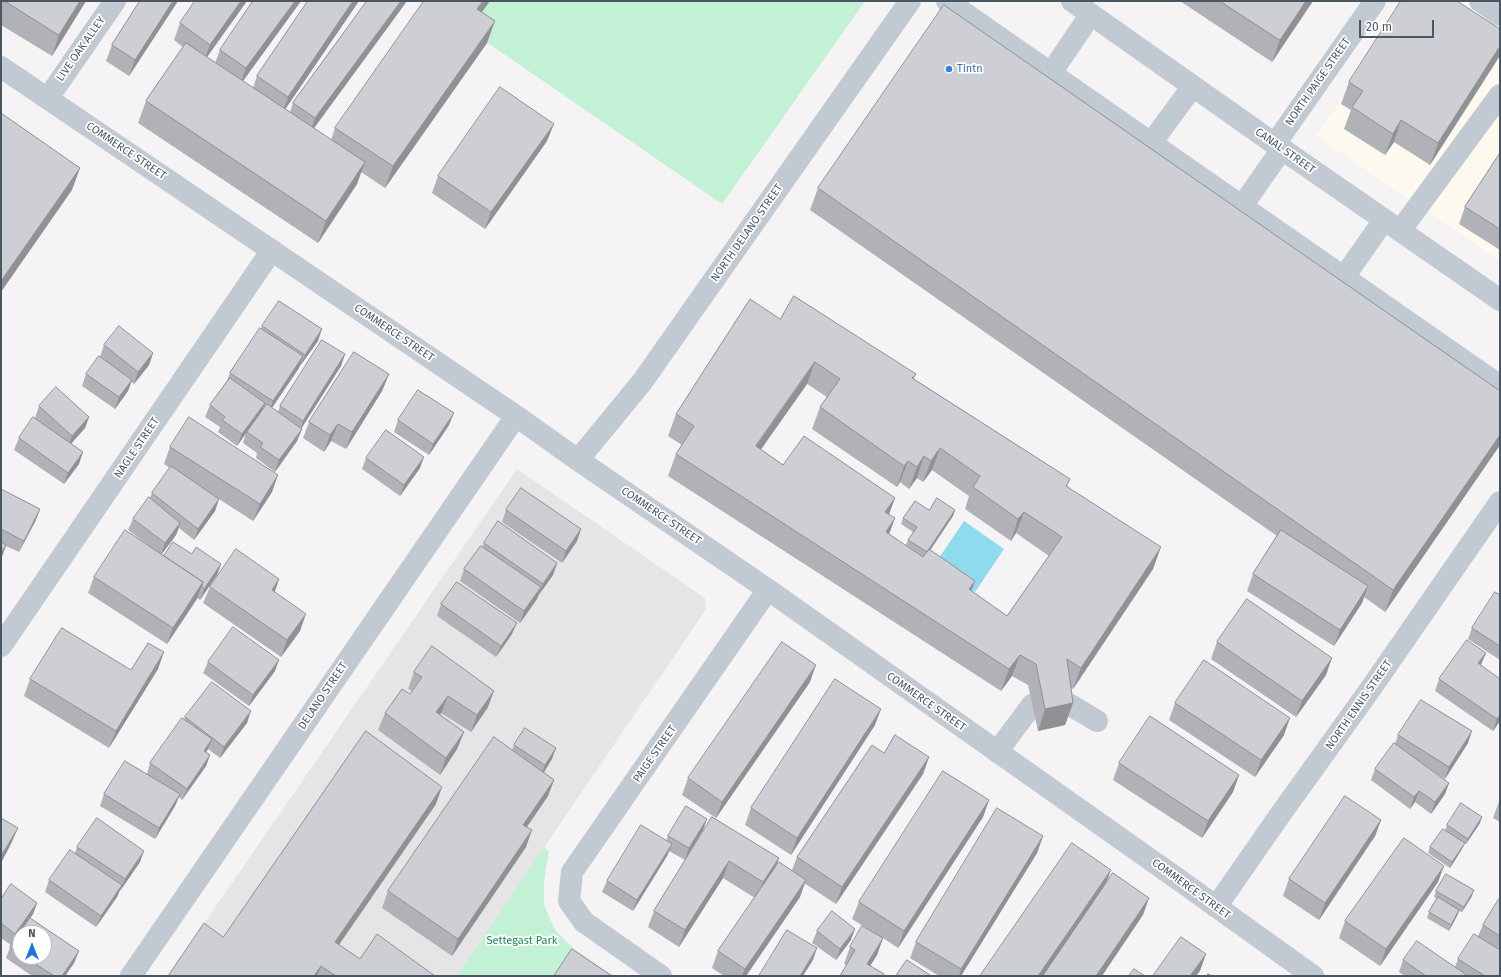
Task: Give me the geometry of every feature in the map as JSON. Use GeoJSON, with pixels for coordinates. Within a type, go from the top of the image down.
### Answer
{"type":"FeatureCollection","features":[{"type":"Feature","properties":{"kind":"street","name":"LIVE OAK ALLEY"},"geometry":{"type":"LineString","coordinates":[[48,98],[115,1]]}},
{"type":"Feature","properties":{"kind":"street","name":"NORTH DELANO STREET"},"geometry":{"type":"LineString","coordinates":[[578,460],[642,382],[910,1]]}},
{"type":"Feature","properties":{"kind":"street"},"geometry":{"type":"LineString","coordinates":[[947,1],[1500,386]]}},
{"type":"Feature","properties":{"kind":"street","name":"CANAL STREET"},"geometry":{"type":"LineString","coordinates":[[1072,1],[1500,300]]}},
{"type":"Feature","properties":{"kind":"street","name":"NORTH PAIGE STREET"},"geometry":{"type":"LineString","coordinates":[[1242,206],[1278,146],[1375,1]]}},
{"type":"Feature","properties":{"kind":"street"},"geometry":{"type":"LineString","coordinates":[[1480,1],[1500,15]]}},
{"type":"Feature","properties":{"kind":"street"},"geometry":{"type":"LineString","coordinates":[[1051,74],[1091,14]]}},
{"type":"Feature","properties":{"kind":"street","name":"COMMERCE STREET"},"geometry":{"type":"LineString","coordinates":[[1,67],[516,416],[770,591],[1313,976]]}},
{"type":"Feature","properties":{"kind":"street"},"geometry":{"type":"LineString","coordinates":[[1151,143],[1194,86]]}},
{"type":"Feature","properties":{"kind":"street"},"geometry":{"type":"LineString","coordinates":[[1344,277],[1392,225],[1500,95]]}},
{"type":"Feature","properties":{"kind":"street","name":"NAGLE STREET"},"geometry":{"type":"LineString","coordinates":[[1,646],[272,250]]}},
{"type":"Feature","properties":{"kind":"street","name":"DELANO STREET"},"geometry":{"type":"LineString","coordinates":[[131,976],[516,416]]}},
{"type":"Feature","properties":{"kind":"street","name":"NORTH ENNIS STREET"},"geometry":{"type":"LineString","coordinates":[[1216,907],[1369,691],[1500,502]]}},
{"type":"Feature","properties":{"kind":"street","name":"PAIGE STREET"},"geometry":{"type":"LineString","coordinates":[[661,976],[584,922],[569,901],[572,872],[762,598],[770,591]]}},
{"type":"Feature","properties":{"kind":"street"},"geometry":{"type":"LineString","coordinates":[[1062,700],[1097,721]]}},
{"type":"Feature","properties":{"kind":"street"},"geometry":{"type":"LineString","coordinates":[[998,752],[1032,705]]}},
{"type":"Feature","properties":{"kind":"shaded area"},"geometry":{"type":"Polygon","coordinates":[[[1410,1],[1500,1],[1500,261],[1316,136],[1410,1]]]}},
{"type":"Feature","properties":{"kind":"shaded area"},"geometry":{"type":"Polygon","coordinates":[[[517,469],[705,598],[706,609],[457,976],[168,976],[517,469]]]}},
{"type":"Feature","properties":{"kind":"green space"},"geometry":{"type":"Polygon","coordinates":[[[490,1],[865,1],[722,204],[469,30],[490,1]]]}},
{"type":"Feature","properties":{"kind":"green space","name":"Settegast Park"},"geometry":{"type":"Polygon","coordinates":[[[544,847],[549,852],[544,881],[544,905],[555,930],[573,948],[613,976],[457,976],[544,847]]]}},
{"type":"Feature","properties":{"kind":"water"},"geometry":{"type":"Polygon","coordinates":[[[964,521],[1004,549],[975,592],[935,564],[964,521]]]}},
{"type":"Feature","properties":{"kind":"building"},"geometry":{"type":"Polygon","coordinates":[[[5,1],[80,1],[59,35],[5,1]]]}},
{"type":"Feature","properties":{"kind":"building"},"geometry":{"type":"Polygon","coordinates":[[[140,1],[173,1],[135,60],[112,45],[140,1]]]}},
{"type":"Feature","properties":{"kind":"building"},"geometry":{"type":"Polygon","coordinates":[[[195,1],[241,1],[210,45],[180,23],[195,1]]]}},
{"type":"Feature","properties":{"kind":"building"},"geometry":{"type":"Polygon","coordinates":[[[253,1],[295,1],[246,68],[220,50],[253,1]]]}},
{"type":"Feature","properties":{"kind":"building"},"geometry":{"type":"Polygon","coordinates":[[[308,1],[353,1],[288,97],[257,76],[308,1]]]}},
{"type":"Feature","properties":{"kind":"building"},"geometry":{"type":"Polygon","coordinates":[[[367,1],[401,1],[315,118],[293,103],[367,1]]]}},
{"type":"Feature","properties":{"kind":"building"},"geometry":{"type":"Polygon","coordinates":[[[424,1],[483,1],[477,9],[495,21],[393,166],[335,128],[424,1]]]}},
{"type":"Feature","properties":{"kind":"building"},"geometry":{"type":"Polygon","coordinates":[[[1220,1],[1306,1],[1280,40],[1220,1]]]}},
{"type":"Feature","properties":{"kind":"building"},"geometry":{"type":"Polygon","coordinates":[[[1401,1],[1457,1],[1500,29],[1500,46],[1438,143],[1401,120],[1393,134],[1352,107],[1363,91],[1349,82],[1401,1]]]}},
{"type":"Feature","properties":{"kind":"building"},"geometry":{"type":"Polygon","coordinates":[[[944,5],[1500,391],[1500,435],[1393,590],[818,188],[944,5]]]}},
{"type":"Feature","properties":{"kind":"building"},"geometry":{"type":"Polygon","coordinates":[[[186,43],[365,162],[326,221],[146,101],[186,43]]]}},
{"type":"Feature","properties":{"kind":"building"},"geometry":{"type":"Polygon","coordinates":[[[500,87],[554,124],[491,212],[438,176],[500,87]]]}},
{"type":"Feature","properties":{"kind":"building"},"geometry":{"type":"Polygon","coordinates":[[[1,113],[80,168],[1,281],[1,113]]]}},
{"type":"Feature","properties":{"kind":"building"},"geometry":{"type":"Polygon","coordinates":[[[1500,153],[1500,229],[1465,207],[1500,153]]]}},
{"type":"Feature","properties":{"kind":"building"},"geometry":{"type":"Polygon","coordinates":[[[794,296],[916,374],[912,378],[1070,479],[1066,486],[1161,547],[1081,668],[1067,659],[1073,703],[1045,709],[1036,664],[1020,655],[1009,669],[676,454],[694,426],[676,414],[750,299],[780,319],[794,296]],[[815,362],[756,446],[783,465],[804,436],[895,498],[885,512],[895,518],[886,532],[923,557],[929,549],[975,581],[969,589],[1007,616],[1062,537],[1024,512],[1018,519],[973,487],[980,476],[940,448],[931,461],[924,456],[917,467],[908,461],[904,466],[820,407],[840,379],[815,362]]]}},
{"type":"Feature","properties":{"kind":"building"},"geometry":{"type":"Polygon","coordinates":[[[279,301],[322,329],[305,355],[262,326],[279,301]]]}},
{"type":"Feature","properties":{"kind":"building"},"geometry":{"type":"Polygon","coordinates":[[[119,326],[153,353],[138,372],[104,345],[119,326]]]}},
{"type":"Feature","properties":{"kind":"building"},"geometry":{"type":"Polygon","coordinates":[[[260,328],[303,356],[273,401],[230,373],[260,328]]]}},
{"type":"Feature","properties":{"kind":"building"},"geometry":{"type":"Polygon","coordinates":[[[322,340],[345,354],[303,421],[280,406],[322,340]]]}},
{"type":"Feature","properties":{"kind":"building"},"geometry":{"type":"Polygon","coordinates":[[[354,352],[389,374],[352,432],[338,424],[330,435],[309,422],[354,352]]]}},
{"type":"Feature","properties":{"kind":"building"},"geometry":{"type":"Polygon","coordinates":[[[99,356],[132,380],[119,397],[86,374],[99,356]]]}},
{"type":"Feature","properties":{"kind":"building"},"geometry":{"type":"Polygon","coordinates":[[[230,378],[265,403],[242,434],[222,420],[225,417],[210,405],[230,378]]]}},
{"type":"Feature","properties":{"kind":"building"},"geometry":{"type":"Polygon","coordinates":[[[56,387],[89,417],[72,436],[39,406],[56,387]]]}},
{"type":"Feature","properties":{"kind":"building"},"geometry":{"type":"Polygon","coordinates":[[[418,390],[454,413],[433,444],[398,420],[418,390]]]}},
{"type":"Feature","properties":{"kind":"building"},"geometry":{"type":"Polygon","coordinates":[[[267,404],[302,429],[279,460],[260,447],[263,443],[247,432],[267,404]]]}},
{"type":"Feature","properties":{"kind":"building"},"geometry":{"type":"Polygon","coordinates":[[[33,417],[83,452],[68,473],[19,438],[33,417]]]}},
{"type":"Feature","properties":{"kind":"building"},"geometry":{"type":"Polygon","coordinates":[[[189,417],[278,475],[260,504],[170,447],[189,417]]]}},
{"type":"Feature","properties":{"kind":"building"},"geometry":{"type":"Polygon","coordinates":[[[386,430],[424,457],[404,485],[366,458],[386,430]]]}},
{"type":"Feature","properties":{"kind":"building"},"geometry":{"type":"Polygon","coordinates":[[[171,466],[219,499],[198,529],[152,493],[171,466]]]}},
{"type":"Feature","properties":{"kind":"building"},"geometry":{"type":"Polygon","coordinates":[[[521,488],[581,529],[566,551],[506,510],[521,488]]]}},
{"type":"Feature","properties":{"kind":"building"},"geometry":{"type":"Polygon","coordinates":[[[1,489],[40,509],[24,541],[1,529],[1,489]]]}},
{"type":"Feature","properties":{"kind":"building"},"geometry":{"type":"Polygon","coordinates":[[[149,497],[180,523],[165,543],[133,519],[149,497]]]}},
{"type":"Feature","properties":{"kind":"building"},"geometry":{"type":"Polygon","coordinates":[[[937,498],[955,510],[927,552],[908,540],[917,527],[903,518],[915,501],[929,510],[937,498]]]}},
{"type":"Feature","properties":{"kind":"building"},"geometry":{"type":"Polygon","coordinates":[[[498,521],[557,563],[543,584],[484,543],[498,521]]]}},
{"type":"Feature","properties":{"kind":"building"},"geometry":{"type":"Polygon","coordinates":[[[125,530],[203,582],[173,628],[94,577],[125,530]]]}},
{"type":"Feature","properties":{"kind":"building"},"geometry":{"type":"Polygon","coordinates":[[[1281,530],[1368,586],[1340,630],[1253,574],[1281,530]]]}},
{"type":"Feature","properties":{"kind":"building"},"geometry":{"type":"Polygon","coordinates":[[[1,542],[6,545],[1,553],[1,542]]]}},
{"type":"Feature","properties":{"kind":"building"},"geometry":{"type":"Polygon","coordinates":[[[173,542],[192,554],[196,547],[221,564],[204,589],[202,587],[203,582],[164,556],[173,542]]]}},
{"type":"Feature","properties":{"kind":"building"},"geometry":{"type":"Polygon","coordinates":[[[481,546],[541,587],[524,611],[464,569],[481,546]]]}},
{"type":"Feature","properties":{"kind":"building"},"geometry":{"type":"Polygon","coordinates":[[[236,549],[279,579],[272,590],[306,614],[287,640],[210,587],[236,549]]]}},
{"type":"Feature","properties":{"kind":"building"},"geometry":{"type":"Polygon","coordinates":[[[457,582],[517,623],[501,646],[441,604],[457,582]]]}},
{"type":"Feature","properties":{"kind":"building"},"geometry":{"type":"Polygon","coordinates":[[[1495,592],[1500,595],[1500,646],[1472,628],[1495,592]]]}},
{"type":"Feature","properties":{"kind":"building"},"geometry":{"type":"Polygon","coordinates":[[[1247,599],[1332,658],[1302,701],[1217,642],[1247,599]]]}},
{"type":"Feature","properties":{"kind":"building"},"geometry":{"type":"Polygon","coordinates":[[[233,627],[279,660],[253,695],[208,662],[233,627]]]}},
{"type":"Feature","properties":{"kind":"building"},"geometry":{"type":"Polygon","coordinates":[[[62,628],[131,670],[148,643],[164,652],[116,731],[30,679],[62,628]]]}},
{"type":"Feature","properties":{"kind":"building"},"geometry":{"type":"Polygon","coordinates":[[[1467,640],[1486,653],[1478,663],[1500,679],[1500,715],[1497,719],[1439,679],[1467,640]]]}},
{"type":"Feature","properties":{"kind":"building"},"geometry":{"type":"Polygon","coordinates":[[[782,642],[816,665],[722,802],[688,778],[782,642]]]}},
{"type":"Feature","properties":{"kind":"building"},"geometry":{"type":"Polygon","coordinates":[[[432,646],[494,691],[477,715],[448,696],[436,712],[464,732],[446,758],[385,713],[402,689],[410,694],[422,677],[414,672],[432,646]]]}},
{"type":"Feature","properties":{"kind":"building"},"geometry":{"type":"Polygon","coordinates":[[[1204,660],[1290,718],[1261,760],[1175,703],[1204,660]]]}},
{"type":"Feature","properties":{"kind":"building"},"geometry":{"type":"Polygon","coordinates":[[[835,679],[881,709],[797,838],[751,808],[835,679]]]}},
{"type":"Feature","properties":{"kind":"building"},"geometry":{"type":"Polygon","coordinates":[[[212,682],[251,711],[224,747],[185,717],[212,682]]]}},
{"type":"Feature","properties":{"kind":"building"},"geometry":{"type":"Polygon","coordinates":[[[1421,700],[1472,731],[1449,767],[1398,735],[1421,700]]]}},
{"type":"Feature","properties":{"kind":"building"},"geometry":{"type":"Polygon","coordinates":[[[1150,716],[1239,775],[1208,821],[1119,763],[1150,716]]]}},
{"type":"Feature","properties":{"kind":"building"},"geometry":{"type":"Polygon","coordinates":[[[182,718],[212,739],[204,751],[210,755],[187,789],[150,763],[182,718]]]}},
{"type":"Feature","properties":{"kind":"building"},"geometry":{"type":"Polygon","coordinates":[[[525,728],[556,748],[545,765],[514,745],[525,728]]]}},
{"type":"Feature","properties":{"kind":"building"},"geometry":{"type":"Polygon","coordinates":[[[366,731],[442,787],[335,942],[360,959],[377,934],[435,976],[336,976],[321,966],[314,976],[168,976],[204,923],[223,937],[366,731]]]}},
{"type":"Feature","properties":{"kind":"building"},"geometry":{"type":"Polygon","coordinates":[[[895,735],[929,757],[842,887],[797,857],[872,745],[884,753],[895,735]]]}},
{"type":"Feature","properties":{"kind":"building"},"geometry":{"type":"Polygon","coordinates":[[[494,737],[554,780],[523,825],[532,830],[458,939],[388,891],[494,737]]]}},
{"type":"Feature","properties":{"kind":"building"},"geometry":{"type":"Polygon","coordinates":[[[1394,743],[1449,783],[1435,802],[1419,791],[1414,797],[1375,769],[1394,743]]]}},
{"type":"Feature","properties":{"kind":"building"},"geometry":{"type":"Polygon","coordinates":[[[125,761],[180,794],[159,828],[104,794],[125,761]]]}},
{"type":"Feature","properties":{"kind":"building"},"geometry":{"type":"Polygon","coordinates":[[[943,771],[989,800],[904,931],[859,902],[943,771]]]}},
{"type":"Feature","properties":{"kind":"building"},"geometry":{"type":"Polygon","coordinates":[[[1345,796],[1381,820],[1325,903],[1289,879],[1345,796]]]}},
{"type":"Feature","properties":{"kind":"building"},"geometry":{"type":"Polygon","coordinates":[[[1461,803],[1482,817],[1468,839],[1447,825],[1461,803]]]}},
{"type":"Feature","properties":{"kind":"building"},"geometry":{"type":"Polygon","coordinates":[[[686,806],[707,819],[689,848],[668,836],[686,806]]]}},
{"type":"Feature","properties":{"kind":"building"},"geometry":{"type":"Polygon","coordinates":[[[997,808],[1043,836],[961,969],[916,942],[997,808]]]}},
{"type":"Feature","properties":{"kind":"building"},"geometry":{"type":"Polygon","coordinates":[[[712,817],[779,858],[763,882],[729,861],[685,930],[654,911],[712,817]]]}},
{"type":"Feature","properties":{"kind":"building"},"geometry":{"type":"Polygon","coordinates":[[[1,818],[18,828],[1,856],[1,818]]]}},
{"type":"Feature","properties":{"kind":"building"},"geometry":{"type":"Polygon","coordinates":[[[97,818],[144,851],[125,879],[77,847],[97,818]]]}},
{"type":"Feature","properties":{"kind":"building"},"geometry":{"type":"Polygon","coordinates":[[[641,825],[672,844],[637,900],[607,881],[641,825]]]}},
{"type":"Feature","properties":{"kind":"building"},"geometry":{"type":"Polygon","coordinates":[[[1443,829],[1465,843],[1452,862],[1430,847],[1443,829]]]}},
{"type":"Feature","properties":{"kind":"building"},"geometry":{"type":"Polygon","coordinates":[[[1404,838],[1444,866],[1386,949],[1345,921],[1404,838]]]}},
{"type":"Feature","properties":{"kind":"building"},"geometry":{"type":"Polygon","coordinates":[[[1072,843],[1111,870],[1038,976],[980,976],[1072,843]]]}},
{"type":"Feature","properties":{"kind":"building"},"geometry":{"type":"Polygon","coordinates":[[[70,850],[122,885],[101,916],[49,880],[70,850]]]}},
{"type":"Feature","properties":{"kind":"building"},"geometry":{"type":"Polygon","coordinates":[[[779,862],[806,880],[745,969],[718,951],[779,862]]]}},
{"type":"Feature","properties":{"kind":"building"},"geometry":{"type":"Polygon","coordinates":[[[1113,873],[1149,898],[1096,976],[1043,976],[1113,873]]]}},
{"type":"Feature","properties":{"kind":"building"},"geometry":{"type":"Polygon","coordinates":[[[1446,874],[1474,890],[1464,907],[1436,891],[1446,874]]]}},
{"type":"Feature","properties":{"kind":"building"},"geometry":{"type":"Polygon","coordinates":[[[11,884],[37,903],[21,925],[12,925],[12,932],[1,923],[1,899],[11,884]]]}},
{"type":"Feature","properties":{"kind":"building"},"geometry":{"type":"Polygon","coordinates":[[[1438,897],[1459,910],[1451,925],[1429,912],[1438,897]]]}},
{"type":"Feature","properties":{"kind":"building"},"geometry":{"type":"Polygon","coordinates":[[[1500,899],[1500,936],[1483,925],[1500,899]]]}},
{"type":"Feature","properties":{"kind":"building"},"geometry":{"type":"Polygon","coordinates":[[[832,911],[855,929],[840,949],[817,931],[832,911]]]}},
{"type":"Feature","properties":{"kind":"building"},"geometry":{"type":"Polygon","coordinates":[[[30,918],[40,925],[25,925],[30,918]]]}},
{"type":"Feature","properties":{"kind":"building"},"geometry":{"type":"Polygon","coordinates":[[[862,926],[883,938],[867,964],[884,974],[883,976],[840,976],[855,950],[850,947],[862,926]]]}},
{"type":"Feature","properties":{"kind":"building"},"geometry":{"type":"Polygon","coordinates":[[[787,930],[817,948],[800,976],[759,976],[787,930]]]}},
{"type":"Feature","properties":{"kind":"building"},"geometry":{"type":"Polygon","coordinates":[[[52,933],[79,951],[62,976],[54,976],[37,965],[52,965],[52,933]]]}},
{"type":"Feature","properties":{"kind":"building"},"geometry":{"type":"Polygon","coordinates":[[[1474,934],[1500,950],[1500,976],[1485,976],[1458,959],[1474,934]]]}},
{"type":"Feature","properties":{"kind":"building"},"geometry":{"type":"Polygon","coordinates":[[[1181,937],[1206,954],[1190,976],[1153,976],[1181,937]]]}},
{"type":"Feature","properties":{"kind":"building"},"geometry":{"type":"Polygon","coordinates":[[[1417,941],[1468,976],[1426,976],[1403,960],[1417,941]]]}},
{"type":"Feature","properties":{"kind":"building"},"geometry":{"type":"Polygon","coordinates":[[[572,949],[612,976],[554,976],[572,949]]]}},
{"type":"Feature","properties":{"kind":"building"},"geometry":{"type":"Polygon","coordinates":[[[907,960],[930,975],[896,976],[907,960]]]}},
{"type":"Feature","properties":{"kind":"building"},"geometry":{"type":"Polygon","coordinates":[[[1134,969],[1145,976],[1129,976],[1134,969]]]}},
{"type":"Feature","properties":{"kind":"place","name":"Tintn"},"geometry":{"type":"Point","coordinates":[949,69]}}]}
